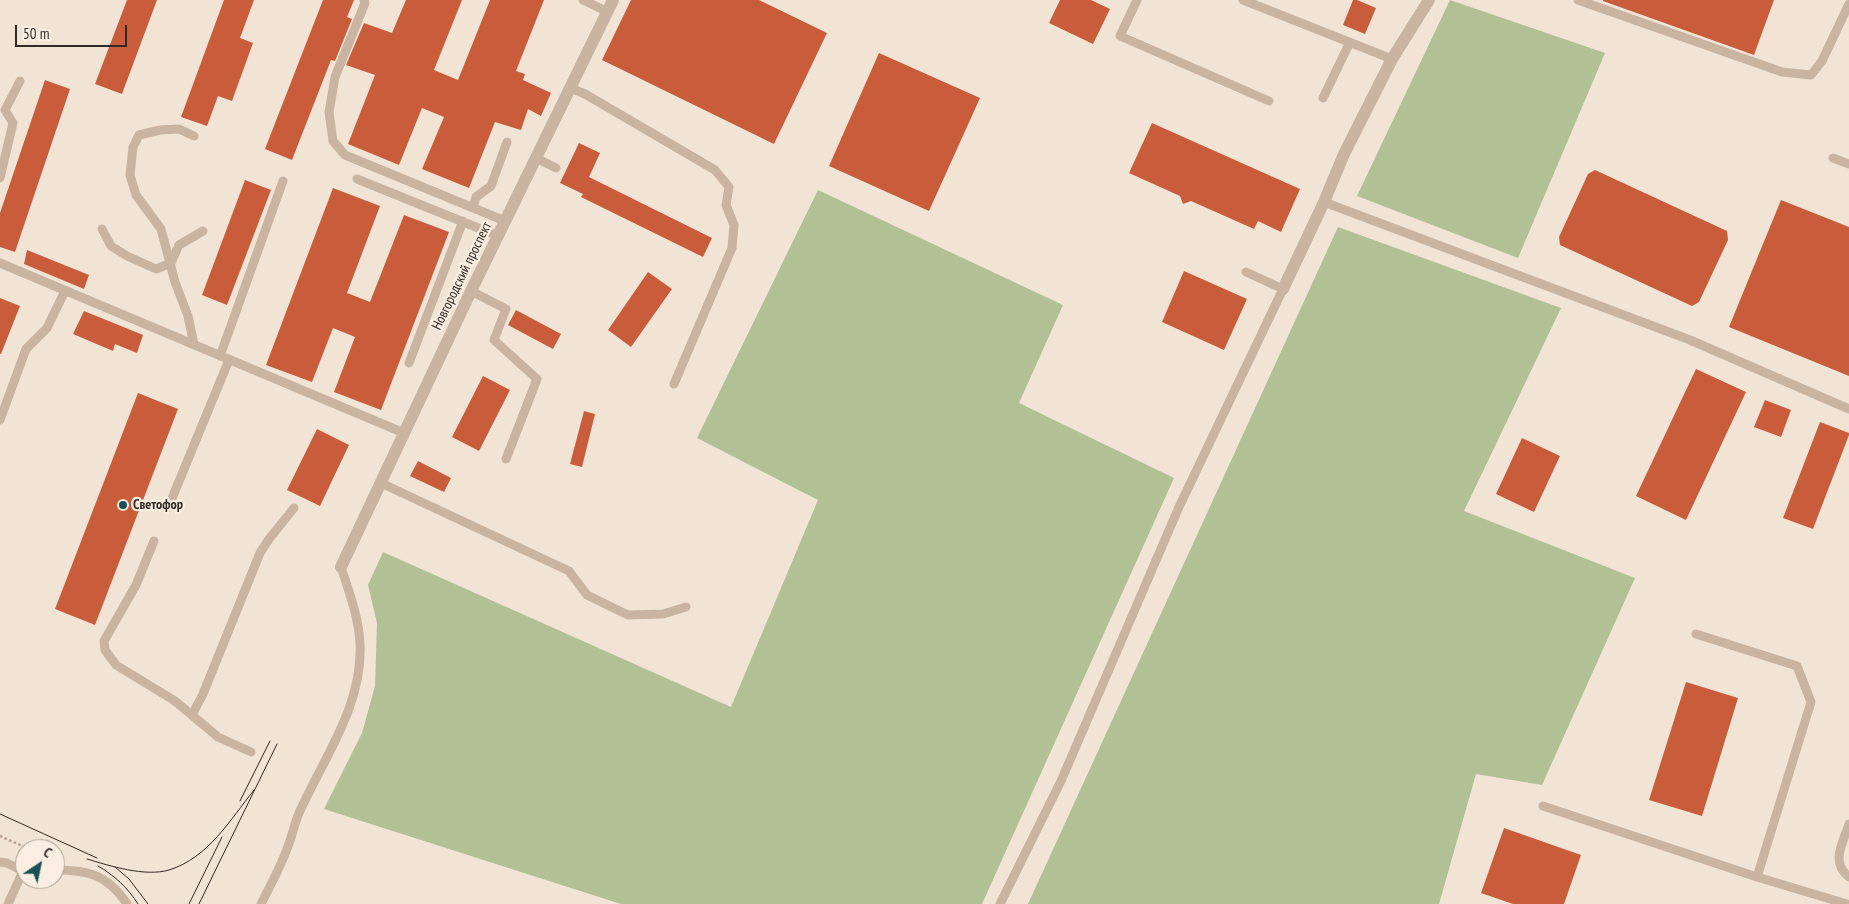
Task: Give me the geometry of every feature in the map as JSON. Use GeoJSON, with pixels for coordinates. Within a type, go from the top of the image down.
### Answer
{"type":"FeatureCollection","features":[{"type":"Feature","properties":{"kind":"street"},"geometry":{"type":"LineString","coordinates":[[1283,289],[1324,202],[1344,154],[1392,59],[1429,0]]}},
{"type":"Feature","properties":{"kind":"street","name":"Новгородский проспект"},"geometry":{"type":"LineString","coordinates":[[341,567],[471,291],[611,6]]}},
{"type":"Feature","properties":{"kind":"lane"},"geometry":{"type":"LineString","coordinates":[[364,0],[365,3],[335,77],[329,112],[333,140],[345,155],[505,221]]}},
{"type":"Feature","properties":{"kind":"lane"},"geometry":{"type":"LineString","coordinates":[[583,0],[611,6]]}},
{"type":"Feature","properties":{"kind":"lane"},"geometry":{"type":"LineString","coordinates":[[1137,0],[1120,36],[1270,101]]}},
{"type":"Feature","properties":{"kind":"lane"},"geometry":{"type":"LineString","coordinates":[[1243,0],[1392,59]]}},
{"type":"Feature","properties":{"kind":"lane"},"geometry":{"type":"LineString","coordinates":[[1578,0],[1782,72],[1811,75],[1822,61],[1849,4]]}},
{"type":"Feature","properties":{"kind":"lane"},"geometry":{"type":"LineString","coordinates":[[1323,98],[1350,42]]}},
{"type":"Feature","properties":{"kind":"lane"},"geometry":{"type":"LineString","coordinates":[[0,178],[13,123],[5,110],[20,81]]}},
{"type":"Feature","properties":{"kind":"lane"},"geometry":{"type":"LineString","coordinates":[[570,88],[585,94],[715,170],[729,187],[726,205],[734,225],[732,248],[674,384]]}},
{"type":"Feature","properties":{"kind":"lane"},"geometry":{"type":"LineString","coordinates":[[194,136],[179,129],[160,130],[139,135],[132,147],[130,176],[136,195],[161,229],[188,316],[194,345]]}},
{"type":"Feature","properties":{"kind":"lane"},"geometry":{"type":"LineString","coordinates":[[473,207],[476,196],[491,186],[507,142]]}},
{"type":"Feature","properties":{"kind":"lane"},"geometry":{"type":"LineString","coordinates":[[536,158],[556,168]]}},
{"type":"Feature","properties":{"kind":"lane"},"geometry":{"type":"LineString","coordinates":[[1833,158],[1849,164]]}},
{"type":"Feature","properties":{"kind":"lane"},"geometry":{"type":"LineString","coordinates":[[356,179],[498,236]]}},
{"type":"Feature","properties":{"kind":"lane"},"geometry":{"type":"LineString","coordinates":[[220,356],[283,181]]}},
{"type":"Feature","properties":{"kind":"lane"},"geometry":{"type":"LineString","coordinates":[[1324,202],[1690,340],[1849,409]]}},
{"type":"Feature","properties":{"kind":"lane"},"geometry":{"type":"LineString","coordinates":[[408,363],[463,221]]}},
{"type":"Feature","properties":{"kind":"lane"},"geometry":{"type":"LineString","coordinates":[[102,228],[111,246],[127,256],[156,269],[170,263],[179,246],[203,231]]}},
{"type":"Feature","properties":{"kind":"lane"},"geometry":{"type":"LineString","coordinates":[[0,263],[404,433]]}},
{"type":"Feature","properties":{"kind":"lane"},"geometry":{"type":"LineString","coordinates":[[1000,904],[1061,781],[1179,507],[1283,289],[1246,272]]}},
{"type":"Feature","properties":{"kind":"lane"},"geometry":{"type":"LineString","coordinates":[[0,420],[26,349],[47,328],[65,291]]}},
{"type":"Feature","properties":{"kind":"lane"},"geometry":{"type":"LineString","coordinates":[[471,291],[506,309],[494,340],[538,379],[506,459]]}},
{"type":"Feature","properties":{"kind":"lane"},"geometry":{"type":"LineString","coordinates":[[168,508],[229,360]]}},
{"type":"Feature","properties":{"kind":"lane"},"geometry":{"type":"LineString","coordinates":[[381,483],[569,570],[587,595],[628,614],[663,614],[686,607]]}},
{"type":"Feature","properties":{"kind":"lane"},"geometry":{"type":"LineString","coordinates":[[192,715],[203,694],[260,553],[294,508]]}},
{"type":"Feature","properties":{"kind":"lane"},"geometry":{"type":"LineString","coordinates":[[154,542],[136,584],[104,641],[104,650],[116,665],[175,701],[218,738],[251,752]]}},
{"type":"Feature","properties":{"kind":"lane"},"geometry":{"type":"LineString","coordinates":[[261,904],[287,850],[299,814],[332,747],[355,694],[360,643],[357,619],[341,567]]}},
{"type":"Feature","properties":{"kind":"lane"},"geometry":{"type":"LineString","coordinates":[[1696,634],[1797,666],[1811,702],[1757,876]]}},
{"type":"Feature","properties":{"kind":"lane"},"geometry":{"type":"LineString","coordinates":[[1543,806],[1757,876],[1826,901],[1847,904]]}},
{"type":"Feature","properties":{"kind":"lane"},"geometry":{"type":"LineString","coordinates":[[1849,824],[1838,859],[1840,867],[1849,877]]}},
{"type":"Feature","properties":{"kind":"lane"},"geometry":{"type":"LineString","coordinates":[[0,862],[15,867]]}},
{"type":"Feature","properties":{"kind":"lane"},"geometry":{"type":"LineString","coordinates":[[65,870],[76,870],[104,878],[119,892],[127,904]]}},
{"type":"Feature","properties":{"kind":"lane"},"geometry":{"type":"LineString","coordinates":[[8,904],[15,889]]}},
{"type":"Feature","properties":{"kind":"path"},"geometry":{"type":"LineString","coordinates":[[0,836],[15,843]]}},
{"type":"Feature","properties":{"kind":"green space"},"geometry":{"type":"Polygon","coordinates":[[[1450,0],[1605,53],[1518,258],[1357,196],[1450,0]]]}},
{"type":"Feature","properties":{"kind":"green space"},"geometry":{"type":"Polygon","coordinates":[[[818,190],[1063,305],[1019,403],[1174,478],[982,904],[621,904],[324,809],[362,733],[375,686],[377,623],[368,585],[383,552],[731,707],[818,500],[697,438],[818,190]]]}},
{"type":"Feature","properties":{"kind":"green space"},"geometry":{"type":"Polygon","coordinates":[[[1338,227],[1561,308],[1464,511],[1635,578],[1542,785],[1476,774],[1439,904],[1028,904],[1338,227]]]}},
{"type":"Feature","properties":{"kind":"building"},"geometry":{"type":"Polygon","coordinates":[[[127,0],[157,0],[122,94],[95,84],[127,0]]]}},
{"type":"Feature","properties":{"kind":"building"},"geometry":{"type":"Polygon","coordinates":[[[224,0],[254,0],[240,38],[253,43],[232,101],[218,96],[207,126],[181,117],[224,0]]]}},
{"type":"Feature","properties":{"kind":"building"},"geometry":{"type":"Polygon","coordinates":[[[323,0],[354,0],[347,17],[352,19],[335,61],[331,60],[292,160],[265,149],[323,0]]]}},
{"type":"Feature","properties":{"kind":"building"},"geometry":{"type":"Polygon","coordinates":[[[406,0],[462,0],[434,70],[458,80],[490,0],[544,0],[516,71],[525,74],[523,80],[551,93],[541,116],[528,109],[521,130],[495,122],[469,188],[422,169],[444,117],[422,108],[399,165],[348,144],[375,75],[346,65],[364,23],[392,33],[406,0]]]}},
{"type":"Feature","properties":{"kind":"building"},"geometry":{"type":"Polygon","coordinates":[[[631,0],[759,0],[827,33],[774,144],[602,60],[631,0]]]}},
{"type":"Feature","properties":{"kind":"building"},"geometry":{"type":"Polygon","coordinates":[[[1060,0],[1091,0],[1110,9],[1093,44],[1049,23],[1060,0]]]}},
{"type":"Feature","properties":{"kind":"building"},"geometry":{"type":"Polygon","coordinates":[[[1353,0],[1376,8],[1365,34],[1343,25],[1353,0]]]}},
{"type":"Feature","properties":{"kind":"building"},"geometry":{"type":"Polygon","coordinates":[[[1603,0],[1774,0],[1754,55],[1603,0]]]}},
{"type":"Feature","properties":{"kind":"building"},"geometry":{"type":"Polygon","coordinates":[[[879,53],[980,98],[929,211],[829,166],[879,53]]]}},
{"type":"Feature","properties":{"kind":"building"},"geometry":{"type":"Polygon","coordinates":[[[45,80],[70,89],[15,252],[0,247],[0,213],[45,80]]]}},
{"type":"Feature","properties":{"kind":"building"},"geometry":{"type":"Polygon","coordinates":[[[1152,123],[1300,189],[1281,232],[1258,221],[1254,229],[1191,201],[1183,204],[1180,196],[1129,173],[1152,123]]]}},
{"type":"Feature","properties":{"kind":"building"},"geometry":{"type":"Polygon","coordinates":[[[579,143],[600,153],[589,177],[712,238],[703,257],[581,197],[583,194],[560,183],[579,143]]]}},
{"type":"Feature","properties":{"kind":"building"},"geometry":{"type":"Polygon","coordinates":[[[1595,170],[1727,231],[1728,240],[1699,302],[1692,306],[1560,245],[1559,237],[1588,174],[1595,170]]]}},
{"type":"Feature","properties":{"kind":"building"},"geometry":{"type":"Polygon","coordinates":[[[245,180],[271,190],[227,305],[202,295],[245,180]]]}},
{"type":"Feature","properties":{"kind":"building"},"geometry":{"type":"Polygon","coordinates":[[[333,188],[380,206],[347,293],[370,302],[404,215],[449,232],[381,410],[334,392],[355,337],[333,328],[312,382],[266,365],[333,188]]]}},
{"type":"Feature","properties":{"kind":"building"},"geometry":{"type":"Polygon","coordinates":[[[1781,200],[1849,227],[1849,376],[1729,327],[1781,200]]]}},
{"type":"Feature","properties":{"kind":"building"},"geometry":{"type":"Polygon","coordinates":[[[27,250],[89,275],[84,289],[24,264],[27,250]]]}},
{"type":"Feature","properties":{"kind":"building"},"geometry":{"type":"Polygon","coordinates":[[[1184,271],[1247,299],[1224,350],[1162,322],[1184,271]]]}},
{"type":"Feature","properties":{"kind":"building"},"geometry":{"type":"Polygon","coordinates":[[[648,272],[672,289],[631,347],[608,330],[648,272]]]}},
{"type":"Feature","properties":{"kind":"building"},"geometry":{"type":"Polygon","coordinates":[[[0,298],[20,306],[1,354],[0,354],[0,298]]]}},
{"type":"Feature","properties":{"kind":"building"},"geometry":{"type":"Polygon","coordinates":[[[516,310],[561,334],[553,349],[508,325],[516,310]]]}},
{"type":"Feature","properties":{"kind":"building"},"geometry":{"type":"Polygon","coordinates":[[[84,311],[143,335],[137,353],[115,344],[113,351],[73,334],[84,311]]]}},
{"type":"Feature","properties":{"kind":"building"},"geometry":{"type":"Polygon","coordinates":[[[1696,369],[1746,392],[1686,520],[1636,496],[1696,369]]]}},
{"type":"Feature","properties":{"kind":"building"},"geometry":{"type":"Polygon","coordinates":[[[483,376],[510,390],[479,451],[452,437],[483,376]]]}},
{"type":"Feature","properties":{"kind":"building"},"geometry":{"type":"Polygon","coordinates":[[[138,393],[178,409],[95,625],[55,609],[138,393]]]}},
{"type":"Feature","properties":{"kind":"building"},"geometry":{"type":"Polygon","coordinates":[[[1765,400],[1791,410],[1781,437],[1754,427],[1765,400]]]}},
{"type":"Feature","properties":{"kind":"building"},"geometry":{"type":"Polygon","coordinates":[[[584,411],[595,414],[582,467],[570,464],[584,411]]]}},
{"type":"Feature","properties":{"kind":"building"},"geometry":{"type":"Polygon","coordinates":[[[1820,422],[1849,433],[1849,435],[1813,529],[1783,518],[1820,422]]]}},
{"type":"Feature","properties":{"kind":"building"},"geometry":{"type":"Polygon","coordinates":[[[317,429],[349,445],[320,506],[287,490],[317,429]]]}},
{"type":"Feature","properties":{"kind":"building"},"geometry":{"type":"Polygon","coordinates":[[[1522,438],[1560,456],[1534,512],[1496,494],[1522,438]]]}},
{"type":"Feature","properties":{"kind":"building"},"geometry":{"type":"Polygon","coordinates":[[[418,461],[451,478],[444,492],[410,476],[418,461]]]}},
{"type":"Feature","properties":{"kind":"building"},"geometry":{"type":"Polygon","coordinates":[[[1686,682],[1738,698],[1702,816],[1649,800],[1686,682]]]}},
{"type":"Feature","properties":{"kind":"building"},"geometry":{"type":"Polygon","coordinates":[[[1504,828],[1581,855],[1564,904],[1513,904],[1481,893],[1504,828]]]}},
{"type":"Feature","properties":{"kind":"tram line"},"geometry":{"type":"LineString","coordinates":[[240,801],[270,741]]}},
{"type":"Feature","properties":{"kind":"tram line"},"geometry":{"type":"LineString","coordinates":[[199,904],[277,744]]}},
{"type":"Feature","properties":{"kind":"tram line"},"geometry":{"type":"LineString","coordinates":[[87,859],[128,870],[149,872],[169,870],[195,857],[207,847],[254,790]]}},
{"type":"Feature","properties":{"kind":"tram line"},"geometry":{"type":"LineString","coordinates":[[0,814],[97,858]]}},
{"type":"Feature","properties":{"kind":"tram line"},"geometry":{"type":"LineString","coordinates":[[189,904],[222,837]]}},
{"type":"Feature","properties":{"kind":"tram line"},"geometry":{"type":"LineString","coordinates":[[98,866],[120,882],[138,904]]}},
{"type":"Feature","properties":{"kind":"tram line"},"geometry":{"type":"LineString","coordinates":[[115,867],[129,879],[148,904]]}},
{"type":"Feature","properties":{"kind":"place","name":"Светофор"},"geometry":{"type":"Point","coordinates":[123,505]}}]}
